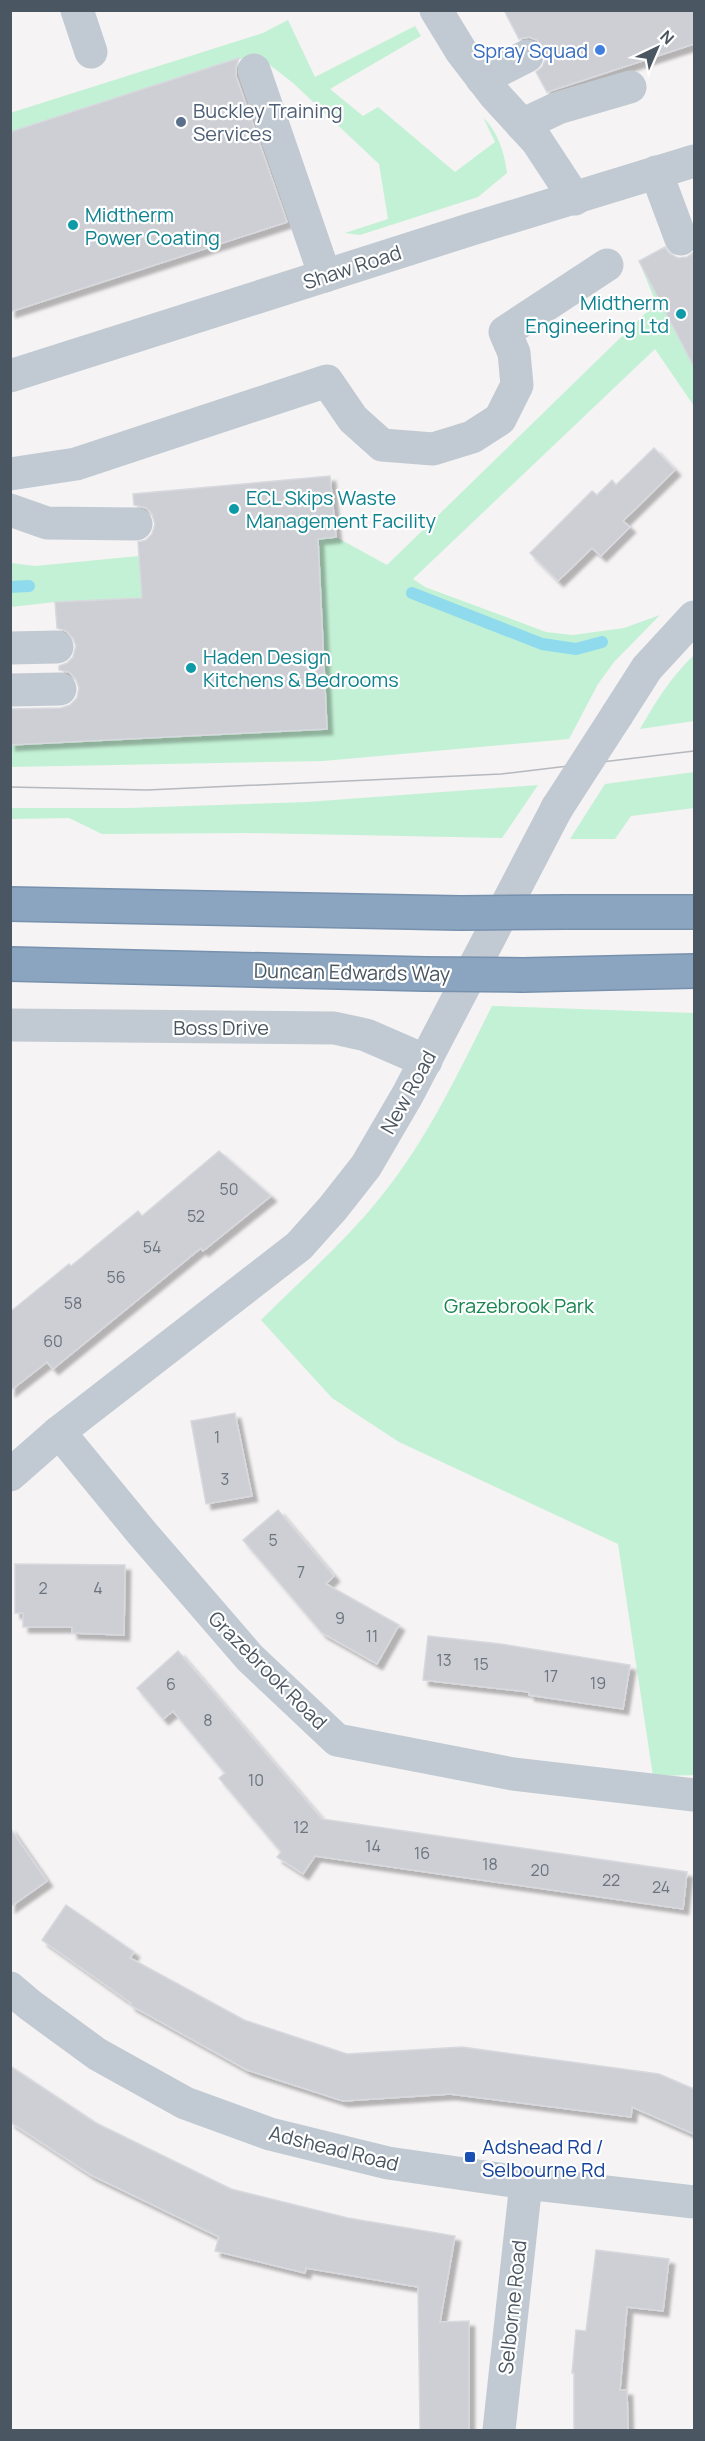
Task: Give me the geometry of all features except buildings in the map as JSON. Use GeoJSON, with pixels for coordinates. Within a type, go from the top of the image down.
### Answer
{"type":"FeatureCollection","features":[{"type":"Feature","properties":{"kind":"highway"},"geometry":{"type":"LineString","coordinates":[[10,904],[460,913],[694,912]]}},
{"type":"Feature","properties":{"kind":"highway","name":"Duncan Edwards Way"},"geometry":{"type":"LineString","coordinates":[[10,964],[425,974],[523,975],[694,971]]}},
{"type":"Feature","properties":{"kind":"street"},"geometry":{"type":"LineString","coordinates":[[77,10],[91,52]]}},
{"type":"Feature","properties":{"kind":"street"},"geometry":{"type":"LineString","coordinates":[[444,13],[482,79],[537,141],[575,199]]}},
{"type":"Feature","properties":{"kind":"street"},"geometry":{"type":"LineString","coordinates":[[482,79],[527,56]]}},
{"type":"Feature","properties":{"kind":"street"},"geometry":{"type":"LineString","coordinates":[[256,87],[284,175],[325,276]]}},
{"type":"Feature","properties":{"kind":"street"},"geometry":{"type":"LineString","coordinates":[[522,125],[558,108],[630,87]]}},
{"type":"Feature","properties":{"kind":"street","name":"Shaw Road"},"geometry":{"type":"LineString","coordinates":[[15,368],[325,276],[694,161]]}},
{"type":"Feature","properties":{"kind":"street"},"geometry":{"type":"LineString","coordinates":[[656,172],[683,222]]}},
{"type":"Feature","properties":{"kind":"street"},"geometry":{"type":"LineString","coordinates":[[10,474],[76,464],[327,381],[352,419],[382,445],[432,449],[472,437],[501,418],[517,385],[514,353],[505,332],[607,265]]}},
{"type":"Feature","properties":{"kind":"street"},"geometry":{"type":"LineString","coordinates":[[10,510],[47,523],[136,524]]}},
{"type":"Feature","properties":{"kind":"street","name":"New Road"},"geometry":{"type":"LineString","coordinates":[[10,1475],[59,1432],[299,1246],[333,1208],[366,1166],[426,1061],[557,808],[647,668],[694,617]]}},
{"type":"Feature","properties":{"kind":"street"},"geometry":{"type":"LineString","coordinates":[[10,648],[57,647]]}},
{"type":"Feature","properties":{"kind":"street"},"geometry":{"type":"LineString","coordinates":[[10,690],[60,688]]}},
{"type":"Feature","properties":{"kind":"street","name":"Boss Drive"},"geometry":{"type":"LineString","coordinates":[[10,1025],[334,1028],[366,1035],[426,1061]]}},
{"type":"Feature","properties":{"kind":"street","name":"Grazebrook Road"},"geometry":{"type":"LineString","coordinates":[[59,1432],[142,1533],[250,1658],[337,1740],[513,1774],[694,1795]]}},
{"type":"Feature","properties":{"kind":"street","name":"Adshead Road"},"geometry":{"type":"LineString","coordinates":[[10,1988],[96,2054],[185,2103],[270,2134],[388,2163],[694,2202]]}},
{"type":"Feature","properties":{"kind":"street","name":"Selborne Road"},"geometry":{"type":"LineString","coordinates":[[499,2430],[526,2182]]}},
{"type":"Feature","properties":{"kind":"green space"},"geometry":{"type":"Polygon","coordinates":[[[288,20],[315,77],[415,26],[421,36],[330,89],[363,116],[378,107],[455,172],[495,142],[483,117],[500,142],[507,173],[478,197],[360,235],[345,233],[388,219],[379,164],[293,83],[256,54],[11,132],[10,113],[263,33],[288,20]]]}},
{"type":"Feature","properties":{"kind":"green space"},"geometry":{"type":"Polygon","coordinates":[[[639,261],[694,367],[694,406],[655,349],[413,579],[425,587],[546,632],[573,635],[624,628],[660,615],[614,662],[598,684],[569,739],[323,761],[11,767],[10,745],[327,729],[320,589],[55,602],[11,607],[11,563],[35,566],[336,537],[387,565],[656,303],[639,261]]]}},
{"type":"Feature","properties":{"kind":"green space"},"geometry":{"type":"Polygon","coordinates":[[[694,655],[694,721],[640,729],[664,690],[694,655]]]}},
{"type":"Feature","properties":{"kind":"green space"},"geometry":{"type":"Polygon","coordinates":[[[694,772],[694,808],[631,816],[615,839],[570,839],[605,784],[694,772]]]}},
{"type":"Feature","properties":{"kind":"green space"},"geometry":{"type":"Polygon","coordinates":[[[538,785],[502,838],[248,833],[102,834],[69,818],[11,819],[11,808],[128,808],[307,802],[538,785]]]}},
{"type":"Feature","properties":{"kind":"green space","name":"Grazebrook Park"},"geometry":{"type":"Polygon","coordinates":[[[492,1006],[694,1013],[694,1775],[653,1776],[618,1544],[399,1442],[332,1398],[261,1320],[363,1218],[408,1161],[434,1118],[492,1006]]]}},
{"type":"Feature","properties":{"kind":"waterway"},"geometry":{"type":"LineString","coordinates":[[10,587],[29,586]]}},
{"type":"Feature","properties":{"kind":"waterway"},"geometry":{"type":"LineString","coordinates":[[412,593],[542,644],[576,649],[602,642]]}},
{"type":"Feature","properties":{"kind":"tram line"},"geometry":{"type":"LineString","coordinates":[[10,787],[147,790],[501,774],[694,751]]}},
{"type":"Feature","properties":{"kind":"place","name":"Spray Squad"},"geometry":{"type":"Point","coordinates":[600,50]}},
{"type":"Feature","properties":{"kind":"place","name":"Buckley Training Services"},"geometry":{"type":"Point","coordinates":[181,122]}},
{"type":"Feature","properties":{"kind":"place","name":"Midtherm Power Coating"},"geometry":{"type":"Point","coordinates":[73,225]}},
{"type":"Feature","properties":{"kind":"place","name":"Midtherm Engineering Ltd"},"geometry":{"type":"Point","coordinates":[681,314]}},
{"type":"Feature","properties":{"kind":"place","name":"ECL Skips Waste Management Facility"},"geometry":{"type":"Point","coordinates":[234,509]}},
{"type":"Feature","properties":{"kind":"place","name":"Haden Design Kitchens & Bedrooms"},"geometry":{"type":"Point","coordinates":[191,668]}},
{"type":"Feature","properties":{"kind":"place","name":"Adshead Rd / Selbourne Rd"},"geometry":{"type":"Point","coordinates":[470,2157]}}]}
